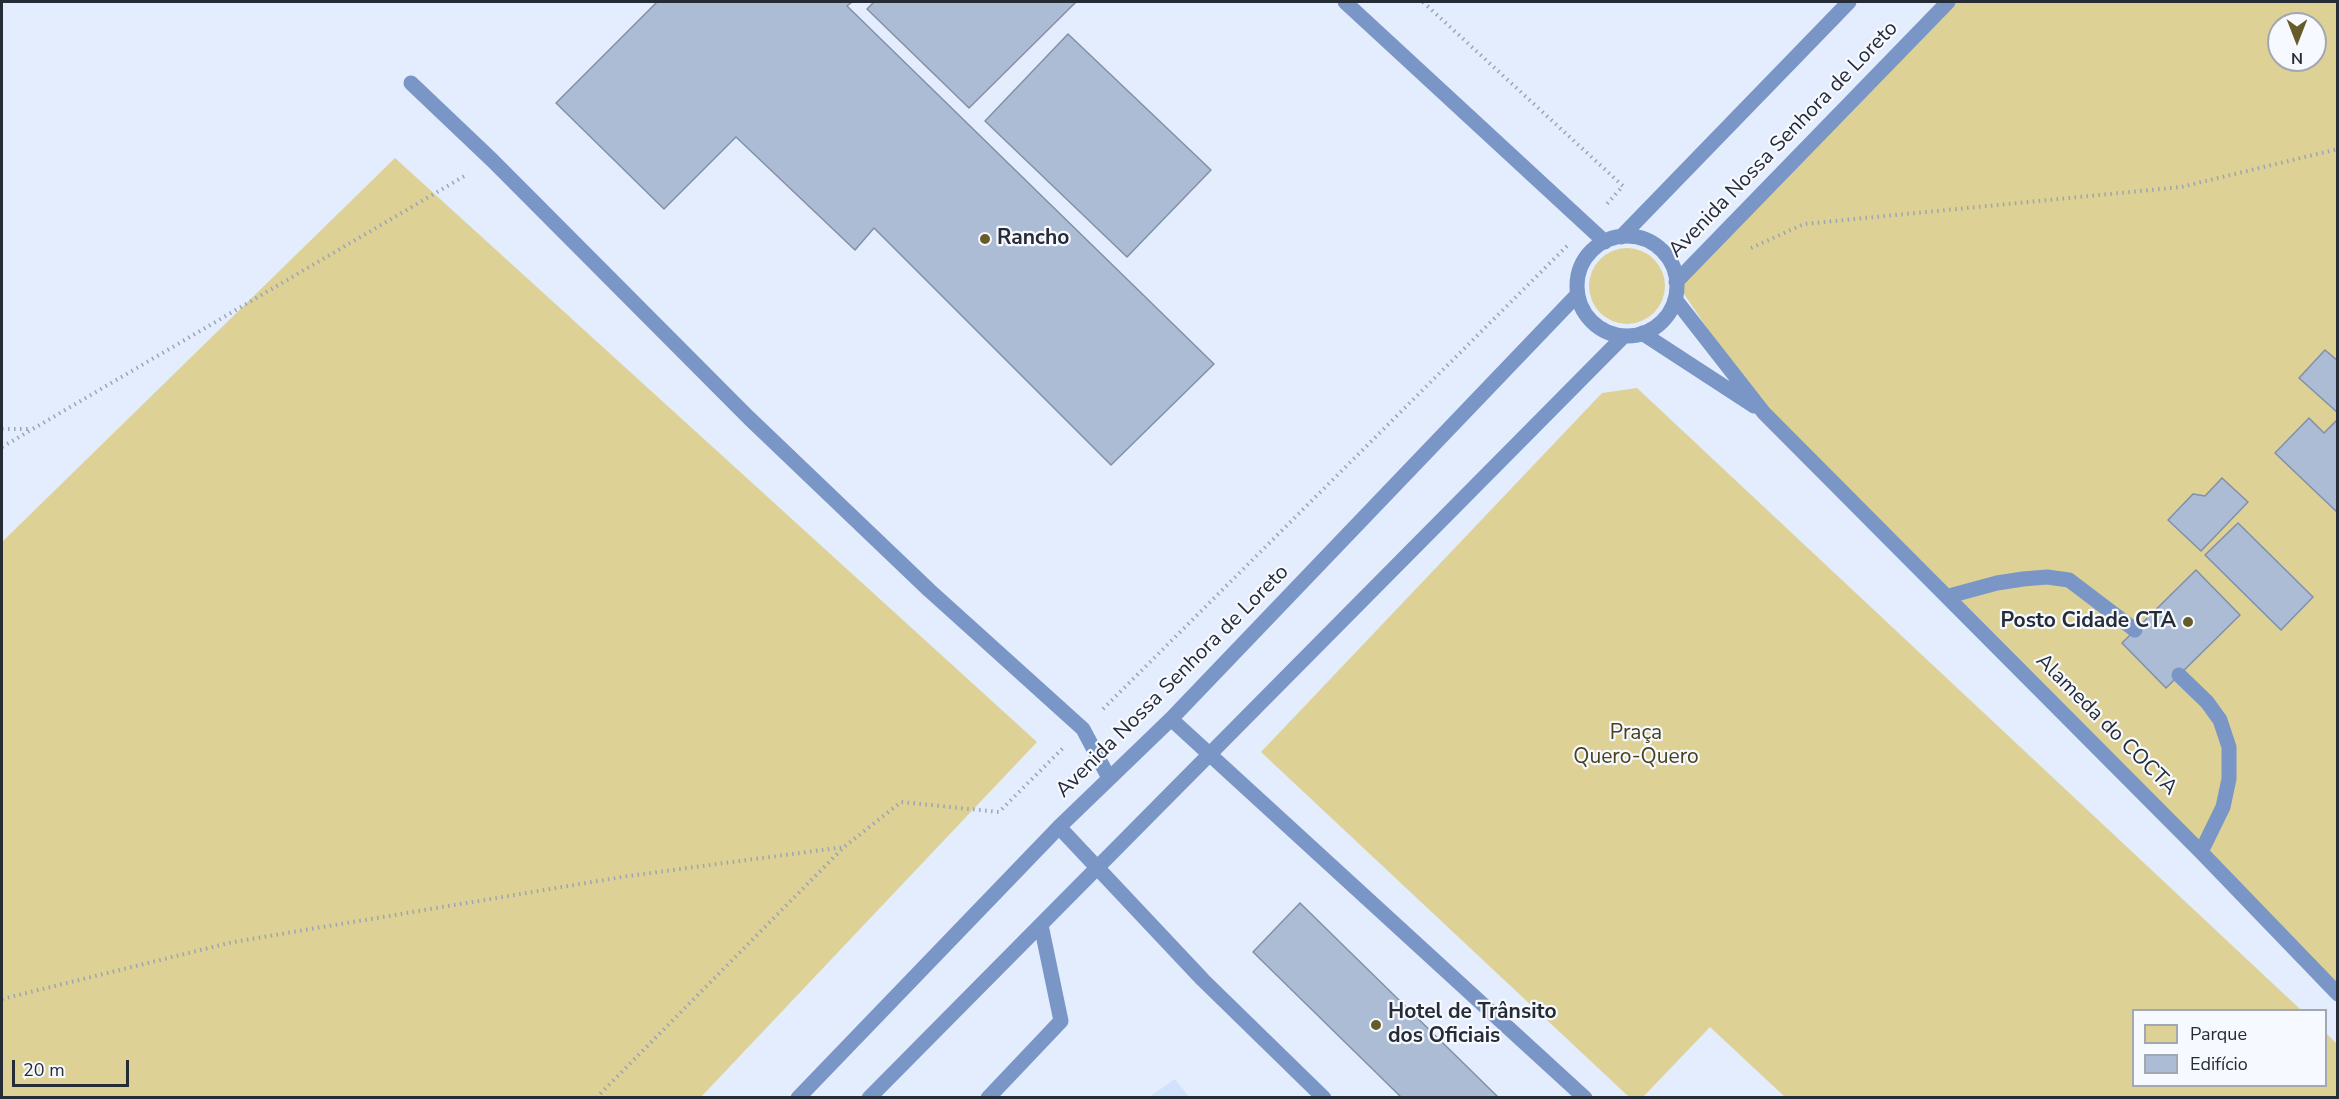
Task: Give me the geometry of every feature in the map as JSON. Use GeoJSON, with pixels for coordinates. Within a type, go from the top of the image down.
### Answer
{"type":"FeatureCollection","features":[{"type":"Feature","properties":{"kind":"lane"},"geometry":{"type":"LineString","coordinates":[[1344,2],[1605,242]]}},
{"type":"Feature","properties":{"kind":"lane"},"geometry":{"type":"LineString","coordinates":[[1621,237],[1849,2]]}},
{"type":"Feature","properties":{"kind":"lane","name":"Avenida Nossa Senhora de Loreto"},"geometry":{"type":"LineString","coordinates":[[1676,282],[1948,2]]}},
{"type":"Feature","properties":{"kind":"lane"},"geometry":{"type":"LineString","coordinates":[[411,83],[492,160],[758,427],[929,590],[1083,729],[1109,778]]}},
{"type":"Feature","properties":{"kind":"lane"},"geometry":{"type":"LineString","coordinates":[[1621,237],[1637,237],[1652,243],[1673,266],[1676,282],[1675,299],[1668,314],[1657,326],[1642,333],[1624,336],[1607,332],[1593,323],[1583,310],[1577,295],[1577,279],[1582,264],[1591,251],[1605,242],[1621,237]]}},
{"type":"Feature","properties":{"kind":"lane","name":"Avenida Nossa Senhora de Loreto"},"geometry":{"type":"LineString","coordinates":[[798,1098],[1059,827],[1171,719],[1577,295]]}},
{"type":"Feature","properties":{"kind":"lane"},"geometry":{"type":"LineString","coordinates":[[1675,299],[1764,413]]}},
{"type":"Feature","properties":{"kind":"lane"},"geometry":{"type":"LineString","coordinates":[[1642,333],[1764,413]]}},
{"type":"Feature","properties":{"kind":"lane"},"geometry":{"type":"LineString","coordinates":[[869,1098],[1624,336]]}},
{"type":"Feature","properties":{"kind":"lane","name":"Alameda do COCTA"},"geometry":{"type":"LineString","coordinates":[[1764,413],[1949,596],[2337,994]]}},
{"type":"Feature","properties":{"kind":"lane"},"geometry":{"type":"LineString","coordinates":[[1949,596],[2023,579],[2047,577],[2069,580],[2135,630]]}},
{"type":"Feature","properties":{"kind":"lane"},"geometry":{"type":"LineString","coordinates":[[2179,675],[2207,702],[2220,720],[2229,747],[2229,778],[2223,807],[2201,852]]}},
{"type":"Feature","properties":{"kind":"lane"},"geometry":{"type":"LineString","coordinates":[[1171,719],[1585,1098]]}},
{"type":"Feature","properties":{"kind":"lane"},"geometry":{"type":"LineString","coordinates":[[1059,827],[1203,980],[1324,1098]]}},
{"type":"Feature","properties":{"kind":"lane"},"geometry":{"type":"LineString","coordinates":[[988,1098],[1061,1021],[1041,925]]}},
{"type":"Feature","properties":{"kind":"path"},"geometry":{"type":"LineString","coordinates":[[596,1098],[844,847],[901,802],[999,812],[1587,226],[1623,186],[1423,2]]}},
{"type":"Feature","properties":{"kind":"path"},"geometry":{"type":"LineString","coordinates":[[1740,253],[1804,224],[2181,187],[2337,149]]}},
{"type":"Feature","properties":{"kind":"path"},"geometry":{"type":"LineString","coordinates":[[2,447],[492,160]]}},
{"type":"Feature","properties":{"kind":"path"},"geometry":{"type":"LineString","coordinates":[[2,429],[30,429]]}},
{"type":"Feature","properties":{"kind":"path"},"geometry":{"type":"LineString","coordinates":[[2,999],[233,942],[628,876],[844,847]]}},
{"type":"Feature","properties":{"kind":"shaded area"},"geometry":{"type":"Polygon","coordinates":[[[1175,1079],[1189,1097],[1149,1097],[1175,1079]]]}},
{"type":"Feature","properties":{"kind":"green space"},"geometry":{"type":"Polygon","coordinates":[[[1948,2],[2337,2],[2337,998],[1764,413],[1676,282],[1948,2]]]}},
{"type":"Feature","properties":{"kind":"green space"},"geometry":{"type":"Polygon","coordinates":[[[395,158],[1037,742],[701,1097],[2,1097],[2,542],[395,158]]]}},
{"type":"Feature","properties":{"kind":"green space"},"geometry":{"type":"Polygon","coordinates":[[[1627,248],[1641,251],[1654,259],[1662,272],[1665,286],[1662,300],[1654,313],[1641,321],[1627,324],[1613,321],[1600,313],[1592,300],[1589,286],[1592,272],[1600,259],[1613,251],[1627,248]]]}},
{"type":"Feature","properties":{"kind":"green space","name":"Praça Quero-Quero"},"geometry":{"type":"Polygon","coordinates":[[[1637,388],[2300,1009],[2132,1009],[2132,1087],[2327,1087],[2327,1034],[2337,1044],[2337,1097],[1785,1097],[1710,1027],[1643,1097],[1629,1097],[1261,752],[1602,393],[1637,388]]]}},
{"type":"Feature","properties":{"kind":"building","name":"Rancho"},"geometry":{"type":"Polygon","coordinates":[[[657,2],[852,2],[847,6],[1214,364],[1111,465],[874,228],[855,250],[736,137],[664,209],[556,103],[657,2]]]}},
{"type":"Feature","properties":{"kind":"building"},"geometry":{"type":"Polygon","coordinates":[[[874,2],[1076,2],[969,108],[867,9],[874,2]]]}},
{"type":"Feature","properties":{"kind":"building","name":"Rancho"},"geometry":{"type":"Polygon","coordinates":[[[1068,34],[1211,170],[1127,257],[985,121],[1068,34]]]}},
{"type":"Feature","properties":{"kind":"building"},"geometry":{"type":"Polygon","coordinates":[[[2325,350],[2338,361],[2338,413],[2299,378],[2325,350]]]}},
{"type":"Feature","properties":{"kind":"building"},"geometry":{"type":"Polygon","coordinates":[[[2309,418],[2324,433],[2338,419],[2338,513],[2275,453],[2309,418]]]}},
{"type":"Feature","properties":{"kind":"building"},"geometry":{"type":"Polygon","coordinates":[[[2222,478],[2248,502],[2201,551],[2168,520],[2193,494],[2205,496],[2222,478]]]}},
{"type":"Feature","properties":{"kind":"building"},"geometry":{"type":"Polygon","coordinates":[[[2238,523],[2313,597],[2281,630],[2205,555],[2238,523]]]}},
{"type":"Feature","properties":{"kind":"building","name":"Posto Cidade CTA"},"geometry":{"type":"Polygon","coordinates":[[[2196,570],[2240,615],[2166,688],[2122,643],[2196,570]]]}},
{"type":"Feature","properties":{"kind":"building","name":"Hotel de Trânsito dos Oficiais"},"geometry":{"type":"Polygon","coordinates":[[[1300,903],[1499,1098],[1402,1098],[1253,952],[1300,903]]]}},
{"type":"Feature","properties":{"kind":"place","name":"Rancho"},"geometry":{"type":"Point","coordinates":[985,239]}},
{"type":"Feature","properties":{"kind":"place","name":"Posto Cidade CTA"},"geometry":{"type":"Point","coordinates":[2188,622]}},
{"type":"Feature","properties":{"kind":"place","name":"Hotel de Trânsito dos Oficiais"},"geometry":{"type":"Point","coordinates":[1376,1025]}}]}
